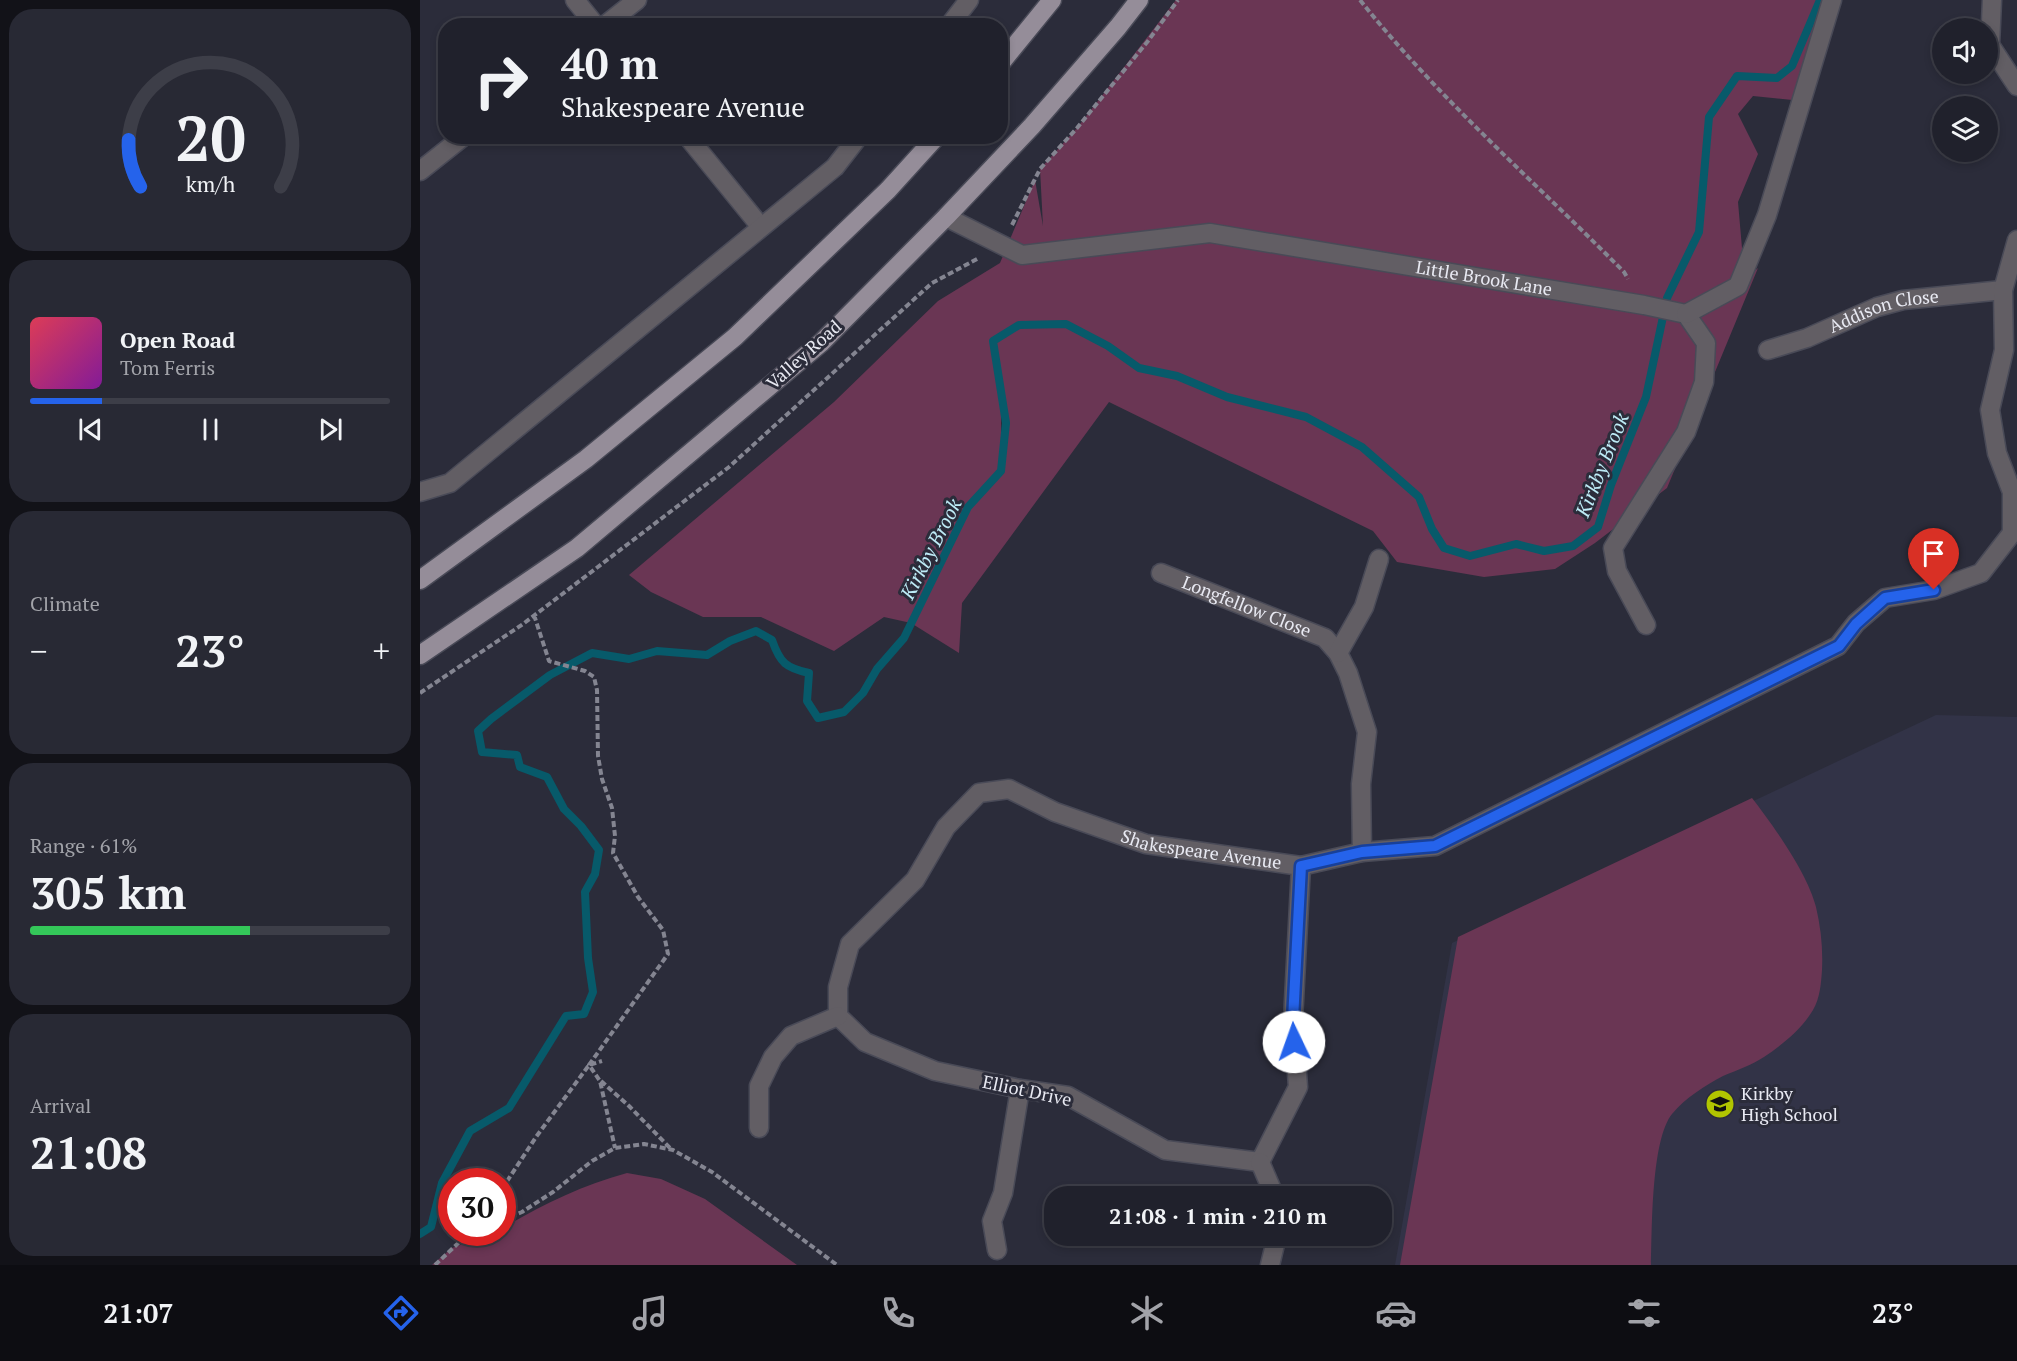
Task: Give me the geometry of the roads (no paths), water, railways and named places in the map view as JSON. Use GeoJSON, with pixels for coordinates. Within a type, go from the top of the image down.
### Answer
{"type":"FeatureCollection","features":[{"type":"Feature","properties":{"kind":"main road"},"geometry":{"type":"LineString","coordinates":[[1008,54],[1052,0]]}},
{"type":"Feature","properties":{"kind":"main road","name":"Valley Road"},"geometry":{"type":"LineString","coordinates":[[420,655],[577,548],[822,342],[1032,126],[1139,0]]}},
{"type":"Feature","properties":{"kind":"main road"},"geometry":{"type":"LineString","coordinates":[[420,580],[586,459],[735,337],[888,190],[930,144]]}},
{"type":"Feature","properties":{"kind":"street"},"geometry":{"type":"LineString","coordinates":[[575,0],[590,18]]}},
{"type":"Feature","properties":{"kind":"street"},"geometry":{"type":"LineString","coordinates":[[614,18],[637,0]]}},
{"type":"Feature","properties":{"kind":"street"},"geometry":{"type":"LineString","coordinates":[[955,18],[969,0]]}},
{"type":"Feature","properties":{"kind":"street"},"geometry":{"type":"LineString","coordinates":[[1646,624],[1617,571],[1613,548],[1686,432],[1704,381],[1706,343],[1686,314],[1738,286],[1767,215],[1832,0]]}},
{"type":"Feature","properties":{"kind":"street"},"geometry":{"type":"LineString","coordinates":[[1992,0],[1990,45],[2017,86]]}},
{"type":"Feature","properties":{"kind":"street"},"geometry":{"type":"LineString","coordinates":[[420,171],[454,144]]}},
{"type":"Feature","properties":{"kind":"street"},"geometry":{"type":"LineString","coordinates":[[694,144],[761,227]]}},
{"type":"Feature","properties":{"kind":"street"},"geometry":{"type":"LineString","coordinates":[[420,492],[450,483],[835,167],[853,144]]}},
{"type":"Feature","properties":{"kind":"street","name":"Little Brook Lane"},"geometry":{"type":"LineString","coordinates":[[946,217],[1022,255],[1210,233],[1644,305],[1686,314]]}},
{"type":"Feature","properties":{"kind":"street","name":"Shakespeare Avenue"},"geometry":{"type":"LineString","coordinates":[[838,1016],[838,987],[850,944],[915,880],[946,827],[979,793],[1009,789],[1055,812],[1146,844],[1301,866],[1362,852],[1435,846],[1839,646],[1856,624],[1885,598],[1934,590],[1981,573],[2012,533],[2012,492],[1997,453],[1990,410],[2004,350],[2003,290],[2017,240]]}},
{"type":"Feature","properties":{"kind":"street","name":"Addison Close"},"geometry":{"type":"LineString","coordinates":[[1768,350],[1807,338],[1877,307],[1903,300],[2003,290]]}},
{"type":"Feature","properties":{"kind":"street"},"geometry":{"type":"LineString","coordinates":[[1338,653],[1364,606],[1379,559]]}},
{"type":"Feature","properties":{"kind":"street","name":"Longfellow Close"},"geometry":{"type":"LineString","coordinates":[[1161,573],[1325,638],[1338,653],[1348,673],[1367,732],[1361,784],[1362,852]]}},
{"type":"Feature","properties":{"kind":"street"},"geometry":{"type":"LineString","coordinates":[[1270,1186],[1260,1162],[1298,1087],[1293,1020],[1301,866]]}},
{"type":"Feature","properties":{"kind":"street"},"geometry":{"type":"LineString","coordinates":[[759,1128],[759,1086],[773,1057],[790,1036],[838,1016]]}},
{"type":"Feature","properties":{"kind":"street","name":"Elliot Drive"},"geometry":{"type":"LineString","coordinates":[[838,1016],[865,1042],[936,1071],[1020,1089],[1068,1096],[1165,1150],[1260,1162]]}},
{"type":"Feature","properties":{"kind":"street"},"geometry":{"type":"LineString","coordinates":[[997,1250],[992,1221],[1003,1193],[1020,1089]]}},
{"type":"Feature","properties":{"kind":"street"},"geometry":{"type":"LineString","coordinates":[[1270,1265],[1275,1246]]}},
{"type":"Feature","properties":{"kind":"waterway","name":"Kirkby Brook"},"geometry":{"type":"LineString","coordinates":[[420,1234],[431,1227],[442,1183],[470,1131],[509,1108],[566,1016],[584,1014],[593,992],[588,958],[585,892],[595,874],[599,850],[581,826],[564,809],[547,777],[520,767],[517,755],[482,752],[478,731],[491,719],[550,675],[592,653],[629,659],[657,651],[707,655],[730,641],[756,631],[772,640],[785,663],[809,673],[807,701],[818,718],[844,712],[863,693],[877,669],[904,638],[968,507],[1001,471],[1006,423],[993,341],[1019,325],[1066,324],[1108,346],[1139,368],[1177,376],[1227,397],[1306,417],[1362,447],[1419,497],[1432,529],[1444,548],[1470,556],[1516,544],[1544,551],[1573,546],[1598,527],[1611,485],[1646,397],[1667,298],[1699,232],[1709,117],[1737,76],[1777,78],[1792,66],[1820,0]]}},
{"type":"Feature","properties":{"kind":"place","name":"Kirkby High School"},"geometry":{"type":"Point","coordinates":[1720,1104]}}]}
